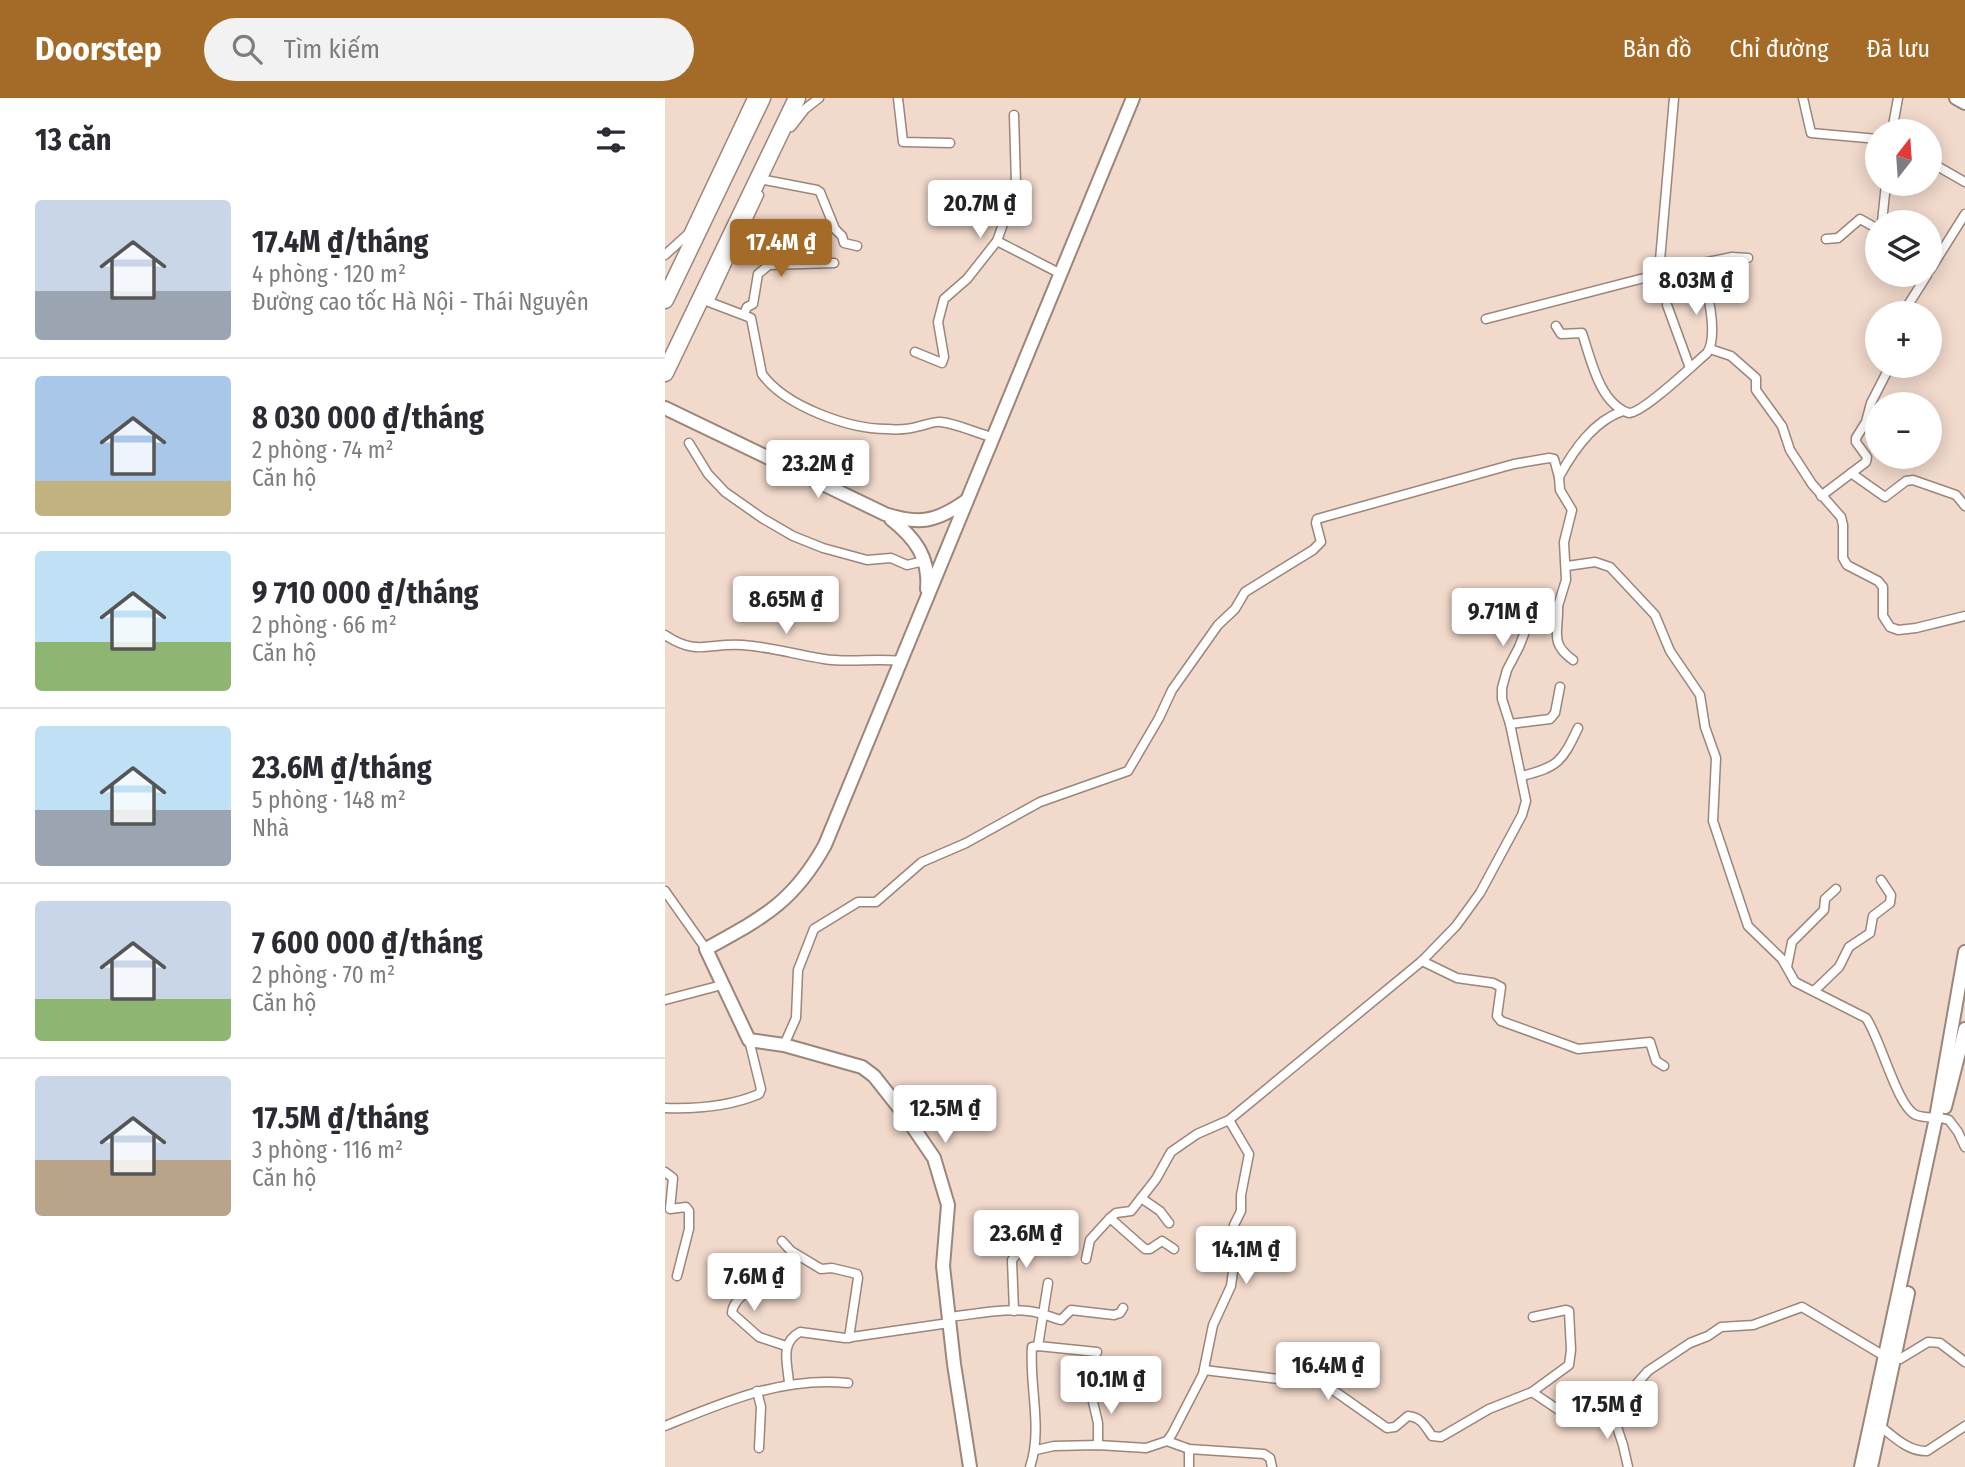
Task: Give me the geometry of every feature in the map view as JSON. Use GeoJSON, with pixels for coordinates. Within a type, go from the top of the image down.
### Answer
{"type":"FeatureCollection","features":[{"type":"Feature","properties":{"kind":"highway"},"geometry":{"type":"LineString","coordinates":[[665,300],[762,98]]}},
{"type":"Feature","properties":{"kind":"highway"},"geometry":{"type":"LineString","coordinates":[[665,373],[797,98]]}},
{"type":"Feature","properties":{"kind":"street"},"geometry":{"type":"LineString","coordinates":[[665,256],[688,234],[752,98]]}},
{"type":"Feature","properties":{"kind":"street"},"geometry":{"type":"LineString","coordinates":[[819,98],[805,108],[781,143],[709,300],[710,304],[751,318],[762,374],[776,389],[809,409],[871,428],[917,427],[940,422],[992,438]]}},
{"type":"Feature","properties":{"kind":"street"},"geometry":{"type":"LineString","coordinates":[[898,98],[903,142],[950,143]]}},
{"type":"Feature","properties":{"kind":"street"},"geometry":{"type":"LineString","coordinates":[[706,949],[761,919],[789,896],[810,872],[825,845],[1133,98]]}},
{"type":"Feature","properties":{"kind":"street"},"geometry":{"type":"LineString","coordinates":[[1660,272],[1674,98]]}},
{"type":"Feature","properties":{"kind":"street"},"geometry":{"type":"LineString","coordinates":[[1804,98],[1811,133],[1865,138]]}},
{"type":"Feature","properties":{"kind":"street"},"geometry":{"type":"LineString","coordinates":[[1894,119],[1898,98]]}},
{"type":"Feature","properties":{"kind":"street"},"geometry":{"type":"LineString","coordinates":[[1956,98],[1965,103]]}},
{"type":"Feature","properties":{"kind":"street"},"geometry":{"type":"LineString","coordinates":[[915,352],[942,363],[944,357],[938,322],[944,299],[967,279],[997,241],[1016,184],[1014,115]]}},
{"type":"Feature","properties":{"kind":"street"},"geometry":{"type":"LineString","coordinates":[[1943,169],[1965,182]]}},
{"type":"Feature","properties":{"kind":"street"},"geometry":{"type":"LineString","coordinates":[[765,180],[820,192],[835,229],[842,236],[844,243],[857,246]]}},
{"type":"Feature","properties":{"kind":"street"},"geometry":{"type":"LineString","coordinates":[[1942,251],[1965,214]]}},
{"type":"Feature","properties":{"kind":"street"},"geometry":{"type":"LineString","coordinates":[[1826,239],[1838,238],[1860,219],[1865,222]]}},
{"type":"Feature","properties":{"kind":"street"},"geometry":{"type":"LineString","coordinates":[[997,241],[1059,273]]}},
{"type":"Feature","properties":{"kind":"street"},"geometry":{"type":"LineString","coordinates":[[1486,319],[1660,272],[1732,257],[1748,258]]}},
{"type":"Feature","properties":{"kind":"street"},"geometry":{"type":"LineString","coordinates":[[744,314],[747,307],[753,304],[758,274],[769,265],[834,263]]}},
{"type":"Feature","properties":{"kind":"street"},"geometry":{"type":"LineString","coordinates":[[1559,477],[1576,449],[1602,422],[1623,411],[1637,412],[1710,349],[1708,292],[1698,264]]}},
{"type":"Feature","properties":{"kind":"street"},"geometry":{"type":"LineString","coordinates":[[1667,305],[1690,368]]}},
{"type":"Feature","properties":{"kind":"street"},"geometry":{"type":"LineString","coordinates":[[1556,326],[1561,334],[1582,333],[1602,388],[1611,402],[1623,411]]}},
{"type":"Feature","properties":{"kind":"street"},"geometry":{"type":"LineString","coordinates":[[1710,349],[1731,356],[1756,378],[1758,392],[1782,426],[1790,450],[1821,496],[1842,521],[1841,547],[1847,565],[1878,581],[1882,586],[1883,616],[1890,627],[1898,630],[1916,628],[1965,616]]}},
{"type":"Feature","properties":{"kind":"street"},"geometry":{"type":"LineString","coordinates":[[1821,496],[1867,460],[1856,438],[1866,422],[1871,403],[1884,378]]}},
{"type":"Feature","properties":{"kind":"street"},"geometry":{"type":"LineString","coordinates":[[668,410],[885,514],[909,522],[940,516],[966,501]]}},
{"type":"Feature","properties":{"kind":"street"},"geometry":{"type":"LineString","coordinates":[[689,443],[708,474],[725,492],[793,536],[867,560],[891,558],[907,565],[924,561]]}},
{"type":"Feature","properties":{"kind":"street"},"geometry":{"type":"LineString","coordinates":[[784,1045],[796,1017],[798,970],[817,927],[858,902],[876,902],[922,862],[966,843],[1040,802],[1128,771],[1172,691],[1218,625],[1235,609],[1245,592],[1313,550],[1321,542],[1317,519],[1514,464],[1549,458],[1556,462],[1560,490],[1571,510],[1564,542],[1567,566],[1565,586],[1558,606],[1558,648],[1573,660]]}},
{"type":"Feature","properties":{"kind":"street"},"geometry":{"type":"LineString","coordinates":[[1851,473],[1885,497],[1899,485],[1913,480],[1957,495],[1965,506]]}},
{"type":"Feature","properties":{"kind":"street"},"geometry":{"type":"LineString","coordinates":[[885,514],[914,540],[924,561],[928,582],[927,597]]}},
{"type":"Feature","properties":{"kind":"street"},"geometry":{"type":"LineString","coordinates":[[1567,566],[1595,562],[1610,567],[1655,614],[1670,651],[1702,701],[1706,727],[1716,758],[1713,821],[1745,920],[1782,959],[1795,982],[1866,1018],[1906,1106],[1916,1115],[1939,1118],[1954,1125],[1965,1147]]}},
{"type":"Feature","properties":{"kind":"street"},"geometry":{"type":"LineString","coordinates":[[1086,1259],[1090,1240],[1116,1213],[1131,1211],[1175,1148],[1197,1134],[1229,1120],[1422,961],[1461,920],[1484,887],[1525,808],[1526,796],[1522,776],[1501,694],[1507,670],[1520,647],[1533,611],[1558,606]]}},
{"type":"Feature","properties":{"kind":"street"},"geometry":{"type":"LineString","coordinates":[[665,635],[678,644],[696,648],[736,644],[779,649],[824,659],[900,661]]}},
{"type":"Feature","properties":{"kind":"street"},"geometry":{"type":"LineString","coordinates":[[1510,724],[1550,719],[1555,713],[1560,687]]}},
{"type":"Feature","properties":{"kind":"street"},"geometry":{"type":"LineString","coordinates":[[1522,776],[1555,765],[1578,729]]}},
{"type":"Feature","properties":{"kind":"street"},"geometry":{"type":"LineString","coordinates":[[1814,991],[1839,967],[1849,947],[1868,936],[1873,916],[1890,903],[1891,895],[1881,880]]}},
{"type":"Feature","properties":{"kind":"street"},"geometry":{"type":"LineString","coordinates":[[1787,967],[1792,942],[1824,910],[1825,899],[1836,889]]}},
{"type":"Feature","properties":{"kind":"street"},"geometry":{"type":"LineString","coordinates":[[665,891],[706,949],[749,1040],[761,1088],[759,1094],[736,1102],[665,1108]]}},
{"type":"Feature","properties":{"kind":"street"},"geometry":{"type":"LineString","coordinates":[[1871,1467],[1890,1358],[1939,1118],[1965,952]]}},
{"type":"Feature","properties":{"kind":"street"},"geometry":{"type":"LineString","coordinates":[[1422,961],[1457,978],[1493,983],[1501,987],[1497,1016],[1501,1021],[1578,1049],[1650,1042],[1656,1061],[1664,1066]]}},
{"type":"Feature","properties":{"kind":"street"},"geometry":{"type":"LineString","coordinates":[[665,1000],[722,985]]}},
{"type":"Feature","properties":{"kind":"street"},"geometry":{"type":"LineString","coordinates":[[1939,1118],[1965,1029]]}},
{"type":"Feature","properties":{"kind":"street"},"geometry":{"type":"LineString","coordinates":[[749,1040],[784,1045],[862,1066],[904,1114],[934,1158],[949,1214],[943,1266],[970,1467]]}},
{"type":"Feature","properties":{"kind":"street"},"geometry":{"type":"LineString","coordinates":[[1036,1450],[1098,1446],[1146,1448],[1167,1441],[1173,1434],[1204,1370],[1213,1325],[1231,1286],[1237,1242],[1234,1225],[1241,1211],[1241,1195],[1249,1158],[1248,1149],[1229,1120]]}},
{"type":"Feature","properties":{"kind":"street"},"geometry":{"type":"LineString","coordinates":[[665,1172],[673,1178],[668,1209],[686,1207],[689,1210],[689,1228],[677,1276]]}},
{"type":"Feature","properties":{"kind":"street"},"geometry":{"type":"LineString","coordinates":[[1141,1198],[1160,1211],[1169,1223]]}},
{"type":"Feature","properties":{"kind":"street"},"geometry":{"type":"LineString","coordinates":[[1110,1218],[1145,1248],[1150,1249],[1163,1241],[1174,1249]]}},
{"type":"Feature","properties":{"kind":"street"},"geometry":{"type":"LineString","coordinates":[[1014,1311],[1012,1260],[1040,1228]]}},
{"type":"Feature","properties":{"kind":"street"},"geometry":{"type":"LineString","coordinates":[[782,1241],[790,1251],[821,1269],[832,1268],[857,1274],[849,1338]]}},
{"type":"Feature","properties":{"kind":"street"},"geometry":{"type":"LineString","coordinates":[[760,1276],[733,1307],[732,1313],[759,1337],[786,1346]]}},
{"type":"Feature","properties":{"kind":"street"},"geometry":{"type":"LineString","coordinates":[[1039,1346],[1048,1283]]}},
{"type":"Feature","properties":{"kind":"street"},"geometry":{"type":"LineString","coordinates":[[1532,1392],[1574,1419],[1580,1419],[1611,1409],[1648,1371],[1689,1343],[1708,1336],[1724,1325],[1753,1325],[1802,1307],[1890,1358],[1901,1359],[1929,1342],[1940,1343],[1965,1362]]}},
{"type":"Feature","properties":{"kind":"street"},"geometry":{"type":"LineString","coordinates":[[789,1384],[786,1346],[790,1338],[800,1332],[849,1338],[1014,1311],[1042,1314],[1061,1320],[1071,1310],[1114,1315],[1120,1313],[1123,1308]]}},
{"type":"Feature","properties":{"kind":"street"},"geometry":{"type":"LineString","coordinates":[[1204,1370],[1279,1379],[1313,1376],[1387,1428],[1395,1427],[1408,1416],[1414,1417],[1438,1437],[1483,1411],[1532,1392],[1569,1365],[1569,1311],[1533,1317]]}},
{"type":"Feature","properties":{"kind":"street"},"geometry":{"type":"LineString","coordinates":[[1030,1467],[1036,1450],[1030,1368],[1032,1347],[1097,1352]]}},
{"type":"Feature","properties":{"kind":"street"},"geometry":{"type":"LineString","coordinates":[[1861,1467],[1890,1358]]}},
{"type":"Feature","properties":{"kind":"street"},"geometry":{"type":"LineString","coordinates":[[665,1426],[757,1391],[818,1380],[848,1382]]}},
{"type":"Feature","properties":{"kind":"street"},"geometry":{"type":"LineString","coordinates":[[1090,1389],[1098,1423],[1098,1446]]}},
{"type":"Feature","properties":{"kind":"street"},"geometry":{"type":"LineString","coordinates":[[757,1391],[761,1407],[759,1448]]}},
{"type":"Feature","properties":{"kind":"street"},"geometry":{"type":"LineString","coordinates":[[1611,1409],[1628,1467]]}},
{"type":"Feature","properties":{"kind":"street"},"geometry":{"type":"LineString","coordinates":[[1880,1426],[1898,1441],[1922,1452],[1965,1426]]}},
{"type":"Feature","properties":{"kind":"street"},"geometry":{"type":"LineString","coordinates":[[1167,1441],[1189,1449],[1264,1454],[1270,1458],[1272,1467]]}},
{"type":"Feature","properties":{"kind":"street"},"geometry":{"type":"LineString","coordinates":[[1189,1449],[1189,1467]]}}]}
